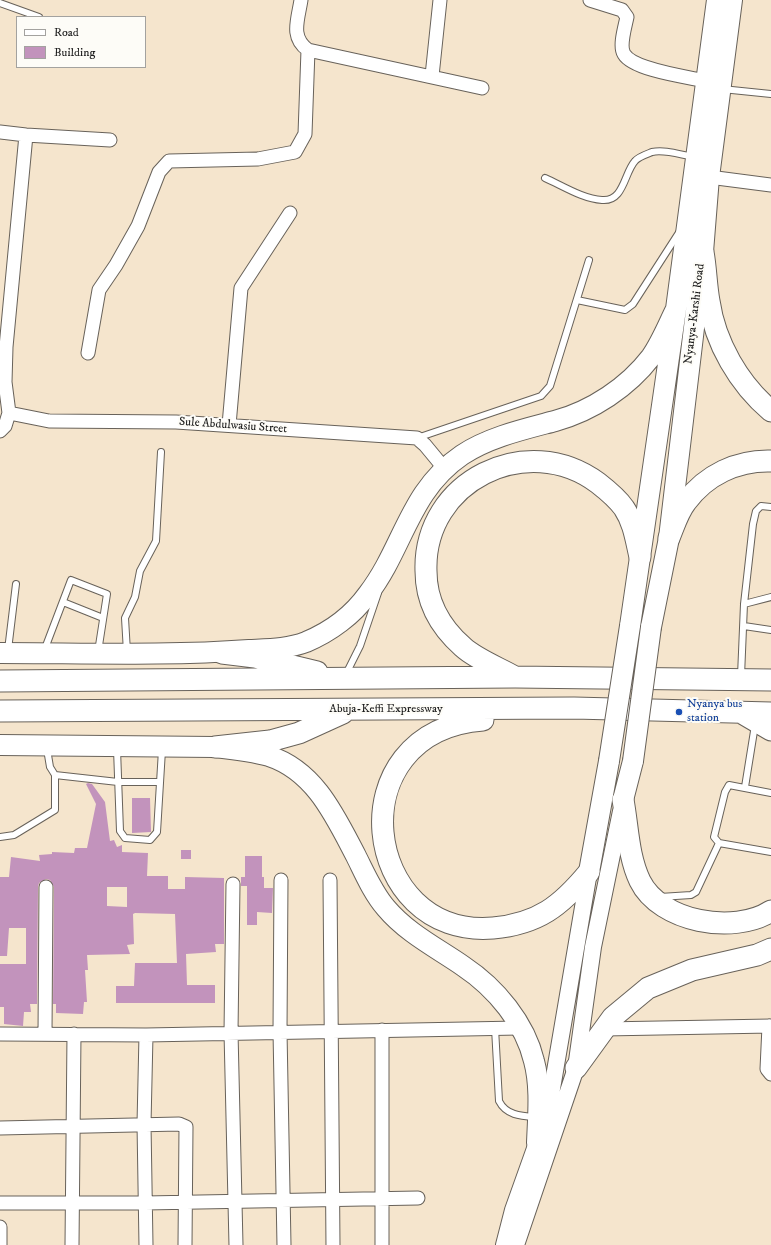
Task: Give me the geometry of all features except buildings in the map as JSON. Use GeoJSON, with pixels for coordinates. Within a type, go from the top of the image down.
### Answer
{"type":"FeatureCollection","features":[{"type":"Feature","properties":{"kind":"highway"},"geometry":{"type":"LineString","coordinates":[[703,252],[709,303],[717,332],[727,355],[738,374],[771,411]]}},
{"type":"Feature","properties":{"kind":"highway"},"geometry":{"type":"LineString","coordinates":[[515,677],[463,647],[439,619],[430,601],[426,569],[428,542],[434,524],[455,495],[469,483],[500,465],[520,461],[544,461],[564,465],[587,475],[603,487],[624,508],[633,526],[640,557]]}},
{"type":"Feature","properties":{"kind":"highway"},"geometry":{"type":"LineString","coordinates":[[669,538],[686,502],[708,479],[745,463],[771,461]]}},
{"type":"Feature","properties":{"kind":"highway"},"geometry":{"type":"LineString","coordinates":[[222,653],[297,666],[342,679]]}},
{"type":"Feature","properties":{"kind":"highway"},"geometry":{"type":"LineString","coordinates":[[0,681],[515,677],[770,680]]}},
{"type":"Feature","properties":{"kind":"highway"},"geometry":{"type":"LineString","coordinates":[[574,708],[532,716],[469,721],[452,725],[427,737],[408,754],[391,780],[385,800],[382,829],[390,865],[400,883],[426,910],[445,921],[462,926],[482,929],[515,926],[542,914],[569,896],[589,872]]}},
{"type":"Feature","properties":{"kind":"highway","name":"Abuja-Keffi Expressway"},"geometry":{"type":"LineString","coordinates":[[0,711],[574,708],[760,719]]}},
{"type":"Feature","properties":{"kind":"highway"},"geometry":{"type":"LineString","coordinates":[[216,747],[270,741],[299,732],[352,710]]}},
{"type":"Feature","properties":{"kind":"highway"},"geometry":{"type":"LineString","coordinates":[[624,800],[635,869],[641,883],[652,897],[660,904],[682,915],[703,922],[726,923],[746,921],[771,911]]}},
{"type":"Feature","properties":{"kind":"highway"},"geometry":{"type":"LineString","coordinates":[[576,1068],[613,1016],[648,988],[692,970],[758,955],[771,949]]}},
{"type":"Feature","properties":{"kind":"main road","name":"Nyanya-Karshi Road"},"geometry":{"type":"LineString","coordinates":[[624,800],[632,761],[651,627],[669,538],[703,252],[709,177],[716,0]]}},
{"type":"Feature","properties":{"kind":"main road","name":"Nyanya-Karshi Road"},"geometry":{"type":"LineString","coordinates":[[589,872],[609,761],[630,626],[676,309],[696,158],[732,0]]}},
{"type":"Feature","properties":{"kind":"main road"},"geometry":{"type":"LineString","coordinates":[[4,653],[222,653],[278,649],[306,642],[331,629],[350,614],[368,595],[384,570],[411,513],[428,485],[444,468],[464,453],[488,442],[559,420],[586,409],[606,398],[640,370],[651,356],[676,309]]}},
{"type":"Feature","properties":{"kind":"main road"},"geometry":{"type":"LineString","coordinates":[[0,745],[216,747],[270,756],[289,765],[310,781],[331,807],[372,888],[387,909],[404,926],[465,967],[485,983],[507,1007],[528,1043],[534,1061],[537,1080],[537,1143]]}},
{"type":"Feature","properties":{"kind":"street"},"geometry":{"type":"LineString","coordinates":[[301,0],[296,33],[300,44],[308,50],[482,88]]}},
{"type":"Feature","properties":{"kind":"street"},"geometry":{"type":"LineString","coordinates":[[432,76],[440,0]]}},
{"type":"Feature","properties":{"kind":"street"},"geometry":{"type":"LineString","coordinates":[[590,0],[622,10],[626,14],[627,17],[622,48],[623,53],[627,58],[641,66],[713,85]]}},
{"type":"Feature","properties":{"kind":"street"},"geometry":{"type":"LineString","coordinates":[[88,353],[99,290],[116,265],[138,226],[159,172],[163,166],[170,161],[258,159],[295,152],[305,134],[308,50]]}},
{"type":"Feature","properties":{"kind":"street"},"geometry":{"type":"LineString","coordinates":[[0,132],[110,140]]}},
{"type":"Feature","properties":{"kind":"street"},"geometry":{"type":"LineString","coordinates":[[0,431],[5,426],[9,414],[5,382],[6,347],[26,135]]}},
{"type":"Feature","properties":{"kind":"street"},"geometry":{"type":"LineString","coordinates":[[709,177],[771,185]]}},
{"type":"Feature","properties":{"kind":"street"},"geometry":{"type":"LineString","coordinates":[[230,425],[241,288],[290,213]]}},
{"type":"Feature","properties":{"kind":"street","name":"Sule Abdulwasiu Street"},"geometry":{"type":"LineString","coordinates":[[9,414],[49,421],[176,422],[417,438]]}},
{"type":"Feature","properties":{"kind":"street"},"geometry":{"type":"LineString","coordinates":[[417,438],[425,445],[444,468]]}},
{"type":"Feature","properties":{"kind":"street"},"geometry":{"type":"LineString","coordinates":[[516,1245],[576,1068],[594,947],[624,800]]}},
{"type":"Feature","properties":{"kind":"street"},"geometry":{"type":"LineString","coordinates":[[504,1245],[513,1210],[548,1112],[554,1085],[589,872]]}},
{"type":"Feature","properties":{"kind":"street"},"geometry":{"type":"LineString","coordinates":[[281,880],[280,1031],[284,1245]]}},
{"type":"Feature","properties":{"kind":"street"},"geometry":{"type":"LineString","coordinates":[[330,880],[334,1245]]}},
{"type":"Feature","properties":{"kind":"street"},"geometry":{"type":"LineString","coordinates":[[233,884],[232,1032],[236,1245]]}},
{"type":"Feature","properties":{"kind":"street"},"geometry":{"type":"LineString","coordinates":[[45,1034],[46,887]]}},
{"type":"Feature","properties":{"kind":"street"},"geometry":{"type":"LineString","coordinates":[[604,1028],[770,1026],[767,1069],[771,1074]]}},
{"type":"Feature","properties":{"kind":"street"},"geometry":{"type":"LineString","coordinates":[[0,1034],[146,1035],[280,1031],[520,1028]]}},
{"type":"Feature","properties":{"kind":"street"},"geometry":{"type":"LineString","coordinates":[[382,1030],[382,1245]]}},
{"type":"Feature","properties":{"kind":"street"},"geometry":{"type":"LineString","coordinates":[[72,1245],[71,1203],[74,1034]]}},
{"type":"Feature","properties":{"kind":"street"},"geometry":{"type":"LineString","coordinates":[[146,1035],[144,1124],[146,1245]]}},
{"type":"Feature","properties":{"kind":"street"},"geometry":{"type":"LineString","coordinates":[[0,1128],[144,1124],[179,1124],[186,1127],[185,1245]]}},
{"type":"Feature","properties":{"kind":"street"},"geometry":{"type":"LineString","coordinates":[[0,1203],[145,1203],[418,1198]]}},
{"type":"Feature","properties":{"kind":"street"},"geometry":{"type":"LineString","coordinates":[[0,1227],[0,1245]]}},
{"type":"Feature","properties":{"kind":"lane"},"geometry":{"type":"LineString","coordinates":[[0,3],[36,16]]}},
{"type":"Feature","properties":{"kind":"lane"},"geometry":{"type":"LineString","coordinates":[[713,85],[771,94]]}},
{"type":"Feature","properties":{"kind":"lane"},"geometry":{"type":"LineString","coordinates":[[545,178],[590,198],[607,200],[611,199],[618,193],[634,163],[652,152],[662,152],[696,158]]}},
{"type":"Feature","properties":{"kind":"lane"},"geometry":{"type":"LineString","coordinates":[[577,300],[625,310],[632,304],[688,218]]}},
{"type":"Feature","properties":{"kind":"lane"},"geometry":{"type":"LineString","coordinates":[[417,438],[541,396],[546,392],[550,386],[589,260]]}},
{"type":"Feature","properties":{"kind":"lane"},"geometry":{"type":"LineString","coordinates":[[127,653],[125,618],[135,597],[140,571],[156,541],[161,452]]}},
{"type":"Feature","properties":{"kind":"lane"},"geometry":{"type":"LineString","coordinates":[[741,680],[744,604],[756,511],[761,506],[771,507]]}},
{"type":"Feature","properties":{"kind":"lane"},"geometry":{"type":"LineString","coordinates":[[342,679],[360,646],[373,611],[384,570]]}},
{"type":"Feature","properties":{"kind":"lane"},"geometry":{"type":"LineString","coordinates":[[43,653],[71,580],[107,594],[97,653]]}},
{"type":"Feature","properties":{"kind":"lane"},"geometry":{"type":"LineString","coordinates":[[4,653],[16,584]]}},
{"type":"Feature","properties":{"kind":"lane"},"geometry":{"type":"LineString","coordinates":[[744,604],[771,596]]}},
{"type":"Feature","properties":{"kind":"lane"},"geometry":{"type":"LineString","coordinates":[[63,602],[103,618]]}},
{"type":"Feature","properties":{"kind":"lane"},"geometry":{"type":"LineString","coordinates":[[744,626],[771,630]]}},
{"type":"Feature","properties":{"kind":"lane"},"geometry":{"type":"LineString","coordinates":[[745,787],[760,719]]}},
{"type":"Feature","properties":{"kind":"lane"},"geometry":{"type":"LineString","coordinates":[[0,837],[14,835],[55,810],[55,775],[50,767],[47,745]]}},
{"type":"Feature","properties":{"kind":"lane"},"geometry":{"type":"LineString","coordinates":[[116,746],[120,831],[125,838],[150,840],[157,832],[162,746]]}},
{"type":"Feature","properties":{"kind":"lane"},"geometry":{"type":"LineString","coordinates":[[55,775],[118,782],[160,782]]}},
{"type":"Feature","properties":{"kind":"lane"},"geometry":{"type":"LineString","coordinates":[[771,793],[729,785],[725,792],[714,837],[719,843],[771,852]]}},
{"type":"Feature","properties":{"kind":"lane"},"geometry":{"type":"LineString","coordinates":[[652,897],[694,894],[719,843]]}},
{"type":"Feature","properties":{"kind":"lane"},"geometry":{"type":"LineString","coordinates":[[495,1028],[499,1101],[509,1112],[523,1116],[538,1117]]}},
{"type":"Feature","properties":{"kind":"place","name":"Nyanya bus station"},"geometry":{"type":"Point","coordinates":[679,712]}}]}
